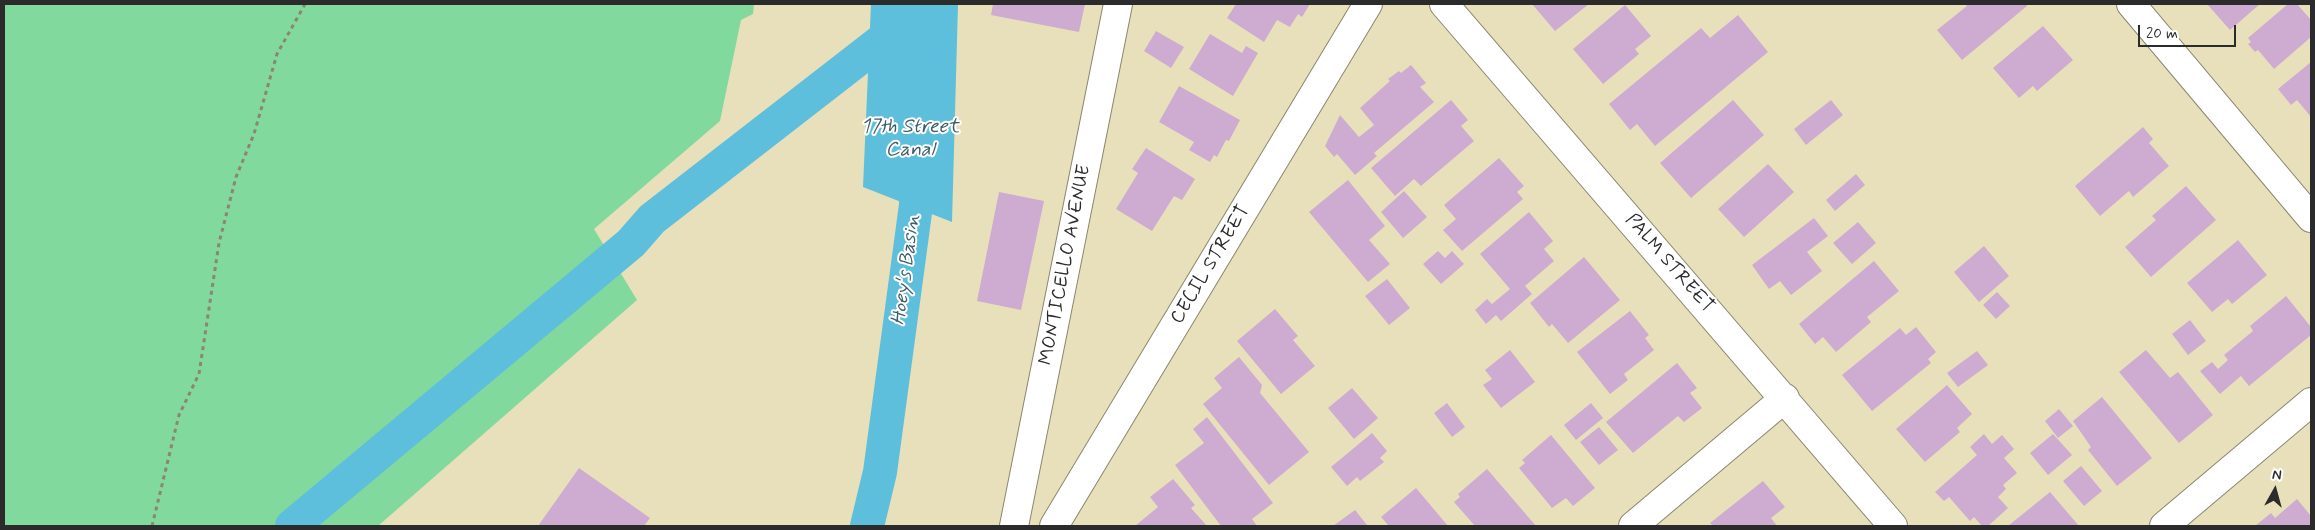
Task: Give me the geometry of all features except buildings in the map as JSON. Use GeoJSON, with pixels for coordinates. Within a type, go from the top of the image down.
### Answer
{"type":"FeatureCollection","features":[{"type":"Feature","properties":{"kind":"street","name":"MONTICELLO AVENUE"},"geometry":{"type":"LineString","coordinates":[[1014,526],[1118,4]]}},
{"type":"Feature","properties":{"kind":"street","name":"CECIL STREET"},"geometry":{"type":"LineString","coordinates":[[1054,526],[1368,4]]}},
{"type":"Feature","properties":{"kind":"street","name":"PALM STREET"},"geometry":{"type":"LineString","coordinates":[[1444,4],[1785,398],[1893,526]]}},
{"type":"Feature","properties":{"kind":"street"},"geometry":{"type":"LineString","coordinates":[[2131,4],[2311,218]]}},
{"type":"Feature","properties":{"kind":"street"},"geometry":{"type":"LineString","coordinates":[[1633,526],[1785,398]]}},
{"type":"Feature","properties":{"kind":"street"},"geometry":{"type":"LineString","coordinates":[[2164,526],[2311,402]]}},
{"type":"Feature","properties":{"kind":"path"},"geometry":{"type":"LineString","coordinates":[[152,526],[179,415],[199,374],[219,243],[236,177],[254,134],[277,54],[304,4]]}},
{"type":"Feature","properties":{"kind":"green space"},"geometry":{"type":"Polygon","coordinates":[[[4,4],[754,4],[753,14],[741,20],[720,121],[594,229],[637,300],[378,526],[4,526],[4,4]]]}},
{"type":"Feature","properties":{"kind":"water","name":"17th Street Canal"},"geometry":{"type":"Polygon","coordinates":[[[871,4],[958,4],[952,222],[863,187],[871,4]]]}},
{"type":"Feature","properties":{"kind":"waterway"},"geometry":{"type":"LineString","coordinates":[[292,526],[631,243],[652,219],[906,22]]}},
{"type":"Feature","properties":{"kind":"waterway","name":"Hoey's Basin"},"geometry":{"type":"LineString","coordinates":[[867,526],[880,472],[916,205],[917,161]]}}]}
